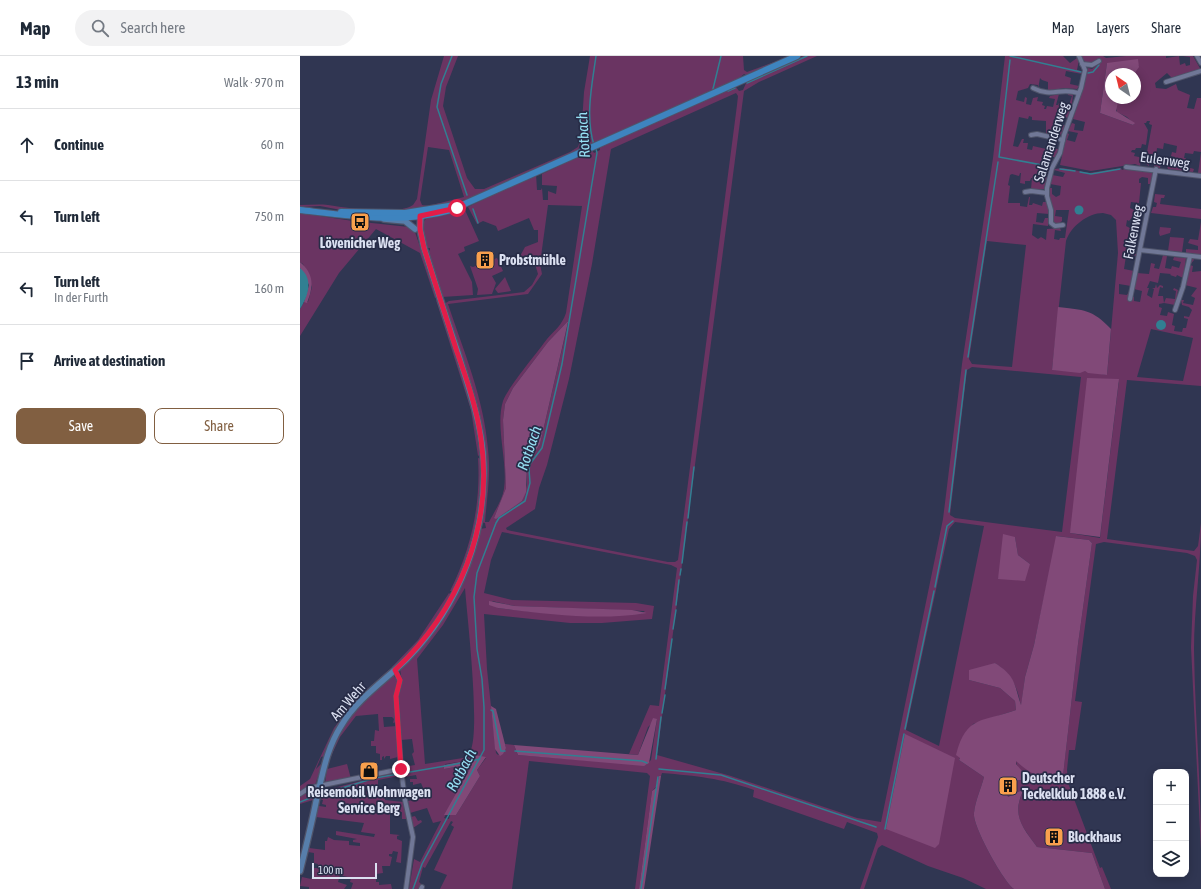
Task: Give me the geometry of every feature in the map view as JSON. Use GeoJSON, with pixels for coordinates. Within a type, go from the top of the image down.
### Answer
{"type":"FeatureCollection","features":[{"type":"Feature","properties":{"kind":"main road"},"geometry":{"type":"LineString","coordinates":[[302,210],[325,214],[379,219],[421,214],[455,205],[490,192],[591,148],[797,56]]}},
{"type":"Feature","properties":{"kind":"main road"},"geometry":{"type":"LineString","coordinates":[[302,210],[412,215]]}},
{"type":"Feature","properties":{"kind":"street","name":"Salamanderweg"},"geometry":{"type":"LineString","coordinates":[[1063,225],[1055,226],[1051,223],[1051,209],[1047,193],[1052,168],[1060,153],[1085,70],[1079,56]]}},
{"type":"Feature","properties":{"kind":"street"},"geometry":{"type":"LineString","coordinates":[[1197,56],[1201,63]]}},
{"type":"Feature","properties":{"kind":"street"},"geometry":{"type":"LineString","coordinates":[[1082,64],[1092,65],[1099,61]]}},
{"type":"Feature","properties":{"kind":"street"},"geometry":{"type":"LineString","coordinates":[[1166,82],[1201,71]]}},
{"type":"Feature","properties":{"kind":"street"},"geometry":{"type":"LineString","coordinates":[[1033,88],[1050,94],[1065,90],[1078,93]]}},
{"type":"Feature","properties":{"kind":"street"},"geometry":{"type":"LineString","coordinates":[[1031,135],[1037,134],[1063,140]]}},
{"type":"Feature","properties":{"kind":"street","name":"Eulenweg"},"geometry":{"type":"LineString","coordinates":[[1126,166],[1201,176]]}},
{"type":"Feature","properties":{"kind":"street","name":"Falkenweg"},"geometry":{"type":"LineString","coordinates":[[1130,299],[1156,169]]}},
{"type":"Feature","properties":{"kind":"street"},"geometry":{"type":"LineString","coordinates":[[1025,192],[1031,191],[1047,193]]}},
{"type":"Feature","properties":{"kind":"street"},"geometry":{"type":"LineString","coordinates":[[421,214],[420,229],[424,248]]}},
{"type":"Feature","properties":{"kind":"street"},"geometry":{"type":"LineString","coordinates":[[412,215],[415,229],[424,248]]}},
{"type":"Feature","properties":{"kind":"street"},"geometry":{"type":"LineString","coordinates":[[379,219],[405,222],[415,229]]}},
{"type":"Feature","properties":{"kind":"street","name":"Am Wehr"},"geometry":{"type":"LineString","coordinates":[[300,871],[329,749],[340,726],[354,708],[395,670],[427,637],[456,591],[473,548],[480,517],[483,492],[482,445],[474,407],[424,248]]}},
{"type":"Feature","properties":{"kind":"street"},"geometry":{"type":"LineString","coordinates":[[1140,250],[1201,257]]}},
{"type":"Feature","properties":{"kind":"street"},"geometry":{"type":"LineString","coordinates":[[1175,310],[1183,287],[1190,256]]}},
{"type":"Feature","properties":{"kind":"street"},"geometry":{"type":"LineString","coordinates":[[395,670],[400,680],[396,696],[401,772],[413,837],[406,889]]}},
{"type":"Feature","properties":{"kind":"street"},"geometry":{"type":"LineString","coordinates":[[300,794],[309,788],[318,793],[401,772]]}},
{"type":"Feature","properties":{"kind":"shaded area"},"geometry":{"type":"Polygon","coordinates":[[[444,56],[458,56],[446,87],[443,106],[467,178],[475,189],[484,189],[570,152],[578,147],[581,138],[584,92],[590,56],[743,56],[744,70],[747,72],[791,56],[746,75],[744,74],[738,79],[598,142],[597,141],[586,146],[584,136],[582,136],[578,151],[467,199],[426,209],[412,209],[408,212],[341,210],[320,206],[300,207],[300,205],[325,205],[384,211],[405,208],[413,205],[417,199],[431,100],[444,56]],[[428,147],[420,200],[422,205],[428,206],[464,197],[449,150],[428,147]]]}},
{"type":"Feature","properties":{"kind":"shaded area"},"geometry":{"type":"Polygon","coordinates":[[[803,56],[817,56],[759,82],[744,91],[657,755],[731,776],[857,818],[881,822],[943,519],[962,364],[993,158],[1005,56],[1063,56],[1070,63],[1077,58],[1079,60],[1077,70],[1081,71],[1082,74],[1066,71],[1065,76],[1071,78],[1070,84],[1079,86],[1077,89],[1064,88],[1048,91],[1048,82],[1040,78],[1038,89],[1038,85],[1030,84],[1028,88],[1018,91],[1016,100],[1024,102],[1025,97],[1027,98],[1026,104],[1031,105],[1033,98],[1038,97],[1037,101],[1043,102],[1042,105],[1045,106],[1044,109],[1046,109],[1047,106],[1053,107],[1055,99],[1049,98],[1050,96],[1059,94],[1056,105],[1059,103],[1069,105],[1072,96],[1068,95],[1068,93],[1073,94],[1071,114],[1068,114],[1070,115],[1069,118],[1056,118],[1052,132],[1061,132],[1063,125],[1066,126],[1060,136],[1046,134],[1046,121],[1032,120],[1032,117],[1029,116],[1028,119],[1019,117],[1013,146],[1018,147],[1022,139],[1024,139],[1023,143],[1028,143],[1027,149],[1032,150],[1033,146],[1046,149],[1047,145],[1050,145],[1049,148],[1058,149],[1060,144],[1056,157],[1052,157],[1044,189],[1031,189],[1032,178],[1030,181],[1025,181],[1025,184],[1020,183],[1021,173],[1019,176],[1012,174],[1010,175],[1008,185],[1010,186],[1008,203],[1020,203],[1020,206],[1027,207],[1029,197],[1029,205],[1032,205],[1033,203],[1042,206],[1043,202],[1047,202],[1049,214],[1037,213],[1036,222],[1043,223],[1045,218],[1049,218],[1048,226],[1033,224],[1032,235],[1038,239],[1041,237],[1046,240],[1047,229],[1060,228],[1061,231],[1055,230],[1054,239],[1059,240],[1060,238],[1065,238],[1069,210],[1056,210],[1055,216],[1062,217],[1062,221],[1058,224],[1053,222],[1053,209],[1049,194],[1050,188],[1052,188],[1052,194],[1056,197],[1060,195],[1061,186],[1050,184],[1052,175],[1063,177],[1065,173],[1054,170],[1055,169],[1063,168],[1089,173],[1121,168],[1122,170],[1127,168],[1154,171],[1152,184],[1148,184],[1148,178],[1142,177],[1139,179],[1139,183],[1141,183],[1139,203],[1131,202],[1130,208],[1134,210],[1134,215],[1129,221],[1127,220],[1126,226],[1130,228],[1128,236],[1135,237],[1127,239],[1127,242],[1129,242],[1127,253],[1137,254],[1137,256],[1126,256],[1124,269],[1134,271],[1131,286],[1119,284],[1119,294],[1127,295],[1130,289],[1132,296],[1134,297],[1134,301],[1140,302],[1142,291],[1134,289],[1137,273],[1149,274],[1151,263],[1155,264],[1154,268],[1159,269],[1163,255],[1167,256],[1165,268],[1171,269],[1172,266],[1179,268],[1181,262],[1173,260],[1174,257],[1186,258],[1183,278],[1177,275],[1176,277],[1170,275],[1171,274],[1160,273],[1158,283],[1150,281],[1147,288],[1149,288],[1147,295],[1152,298],[1154,289],[1152,288],[1155,288],[1156,284],[1157,288],[1160,285],[1163,286],[1163,288],[1160,287],[1158,296],[1163,296],[1164,303],[1159,304],[1159,307],[1162,308],[1160,315],[1167,316],[1168,312],[1174,314],[1172,325],[1175,326],[1174,331],[1182,332],[1183,328],[1186,328],[1188,319],[1184,318],[1184,316],[1189,317],[1192,310],[1189,307],[1182,305],[1181,300],[1184,300],[1183,303],[1193,305],[1195,298],[1191,296],[1197,288],[1185,285],[1191,259],[1193,258],[1194,260],[1190,265],[1193,266],[1192,272],[1201,271],[1201,386],[1127,380],[1107,539],[1194,551],[1198,546],[1201,523],[1194,650],[1201,851],[1191,647],[1193,596],[1197,560],[1195,556],[1187,553],[1104,542],[1096,544],[1075,701],[1082,702],[1075,750],[1069,750],[1067,770],[1068,783],[1100,868],[1102,867],[1111,889],[1105,889],[1092,853],[1037,847],[1023,827],[1018,814],[1018,806],[1024,789],[1008,797],[1006,788],[1011,787],[1010,781],[1024,780],[1016,760],[1063,776],[1078,644],[1092,543],[1089,540],[1057,536],[1034,645],[1025,677],[1021,707],[1013,682],[1006,672],[995,663],[969,680],[1000,688],[1015,701],[1016,710],[973,724],[959,760],[984,777],[974,813],[975,819],[983,840],[996,865],[1014,889],[986,889],[963,878],[928,866],[882,845],[878,848],[864,889],[860,889],[878,837],[877,833],[847,822],[844,829],[753,797],[754,790],[730,783],[719,780],[662,773],[661,776],[659,776],[656,787],[652,791],[639,889],[635,889],[650,776],[647,773],[529,761],[512,889],[440,889],[447,875],[434,870],[454,827],[451,825],[453,822],[451,821],[425,868],[423,867],[419,882],[421,884],[419,889],[409,889],[414,859],[420,862],[441,821],[433,823],[427,808],[410,813],[408,801],[427,797],[421,783],[413,785],[413,782],[410,782],[410,779],[417,779],[416,775],[405,777],[403,767],[415,765],[412,754],[414,752],[412,739],[401,740],[398,693],[402,681],[400,669],[446,613],[480,529],[486,528],[485,523],[481,522],[483,441],[444,304],[449,301],[524,292],[532,285],[538,274],[535,264],[526,260],[519,263],[518,260],[525,247],[538,242],[538,230],[534,230],[529,218],[498,231],[496,226],[483,221],[477,224],[468,207],[536,174],[537,190],[541,190],[542,188],[543,200],[548,200],[548,191],[556,194],[557,186],[542,185],[542,174],[592,150],[594,153],[600,150],[600,146],[736,87],[739,91],[743,90],[747,81],[803,56]],[[736,93],[611,149],[592,264],[569,379],[547,465],[539,488],[535,509],[506,528],[507,530],[668,562],[675,562],[678,560],[737,105],[738,96],[736,93]],[[548,205],[540,264],[542,274],[528,294],[448,304],[478,394],[486,430],[489,468],[485,522],[489,522],[500,502],[504,489],[505,478],[500,422],[503,401],[516,379],[560,324],[566,313],[582,206],[548,205]],[[1103,213],[1092,215],[1081,221],[1072,230],[1066,241],[1052,370],[1085,371],[1107,375],[1118,253],[1116,220],[1111,215],[1103,213]],[[987,241],[969,359],[972,364],[1012,367],[1026,245],[987,241]],[[567,322],[548,342],[513,388],[505,404],[503,420],[506,488],[494,518],[522,501],[527,485],[527,466],[540,444],[567,322]],[[1151,329],[1137,377],[1183,381],[1193,338],[1151,329]],[[972,367],[967,370],[950,515],[955,518],[1062,532],[1081,377],[972,367]],[[1119,380],[1070,533],[1100,538],[1119,380]],[[955,522],[949,529],[906,730],[939,746],[984,526],[955,522]],[[502,532],[491,560],[484,593],[512,600],[636,603],[654,606],[652,619],[602,623],[570,623],[484,614],[487,669],[496,753],[498,755],[506,748],[505,744],[514,745],[518,755],[646,765],[651,760],[657,719],[648,727],[638,755],[629,754],[650,705],[659,706],[677,568],[671,565],[502,532]],[[1015,537],[998,579],[1030,564],[1018,555],[1015,537]],[[465,588],[443,625],[417,659],[425,764],[463,758],[470,753],[473,740],[474,699],[465,588]],[[492,601],[498,608],[534,612],[605,615],[641,614],[645,611],[515,606],[492,601]],[[475,755],[465,761],[445,764],[444,769],[467,765],[471,767],[444,818],[449,819],[450,815],[456,815],[480,776],[477,770],[486,758],[475,755]]]}},
{"type":"Feature","properties":{"kind":"shaded area"},"geometry":{"type":"Polygon","coordinates":[[[1081,56],[1103,56],[1106,58],[1126,56],[1166,56],[1166,58],[1179,56],[1180,65],[1185,63],[1186,66],[1190,65],[1190,57],[1183,56],[1193,56],[1201,70],[1173,79],[1167,73],[1155,83],[1156,88],[1166,89],[1176,84],[1178,90],[1190,95],[1187,108],[1194,109],[1197,98],[1201,98],[1201,152],[1194,151],[1193,154],[1185,153],[1184,158],[1186,158],[1183,166],[1194,169],[1193,172],[1168,169],[1166,164],[1173,165],[1175,157],[1171,156],[1172,152],[1176,153],[1177,146],[1164,143],[1163,149],[1157,148],[1156,157],[1162,158],[1160,168],[1154,167],[1154,164],[1149,163],[1149,166],[1145,163],[1152,125],[1149,124],[1150,121],[1144,123],[1148,130],[1146,145],[1142,144],[1141,148],[1136,148],[1131,152],[1135,153],[1134,156],[1141,159],[1140,166],[1135,164],[1091,171],[1060,165],[1067,133],[1069,134],[1067,140],[1075,142],[1078,133],[1068,131],[1072,123],[1075,124],[1074,130],[1083,131],[1085,122],[1073,119],[1088,68],[1092,69],[1100,63],[1097,59],[1091,63],[1085,62],[1081,56]]]}},
{"type":"Feature","properties":{"kind":"shaded area"},"geometry":{"type":"Polygon","coordinates":[[[1138,59],[1139,67],[1106,68],[1107,63],[1138,59]]]}},
{"type":"Feature","properties":{"kind":"shaded area"},"geometry":{"type":"Polygon","coordinates":[[[1105,77],[1105,104],[1118,104],[1116,111],[1135,123],[1133,125],[1100,113],[1105,77]]]}},
{"type":"Feature","properties":{"kind":"shaded area"},"geometry":{"type":"Polygon","coordinates":[[[1201,152],[1201,174],[1198,173],[1201,152]]]}},
{"type":"Feature","properties":{"kind":"shaded area"},"geometry":{"type":"Polygon","coordinates":[[[1155,194],[1165,195],[1164,198],[1161,198],[1160,204],[1201,209],[1201,219],[1151,213],[1153,207],[1156,207],[1157,203],[1154,202],[1155,194]]]}},
{"type":"Feature","properties":{"kind":"shaded area"},"geometry":{"type":"Polygon","coordinates":[[[1079,205],[1084,210],[1079,215],[1074,210],[1079,205]]]}},
{"type":"Feature","properties":{"kind":"shaded area"},"geometry":{"type":"Polygon","coordinates":[[[461,209],[465,210],[479,241],[464,247],[465,251],[458,254],[472,282],[473,295],[442,297],[427,252],[430,248],[426,248],[422,225],[427,217],[461,209]]]}},
{"type":"Feature","properties":{"kind":"shaded area"},"geometry":{"type":"Polygon","coordinates":[[[300,213],[409,227],[415,232],[437,297],[435,298],[420,253],[376,229],[339,273],[300,336],[300,309],[304,302],[308,302],[312,287],[303,264],[300,262],[300,213]]]}},
{"type":"Feature","properties":{"kind":"shaded area"},"geometry":{"type":"Polygon","coordinates":[[[1201,222],[1201,255],[1186,253],[1186,249],[1198,250],[1198,246],[1188,243],[1190,239],[1198,240],[1201,222]]]}},
{"type":"Feature","properties":{"kind":"shaded area"},"geometry":{"type":"Polygon","coordinates":[[[1160,227],[1171,228],[1170,233],[1160,236],[1160,227]]]}},
{"type":"Feature","properties":{"kind":"shaded area"},"geometry":{"type":"Polygon","coordinates":[[[1170,237],[1184,238],[1182,252],[1168,251],[1170,237]]]}},
{"type":"Feature","properties":{"kind":"shaded area"},"geometry":{"type":"Polygon","coordinates":[[[497,258],[503,271],[492,276],[496,283],[492,294],[477,295],[478,289],[470,266],[473,267],[497,258]]]}},
{"type":"Feature","properties":{"kind":"shaded area"},"geometry":{"type":"Polygon","coordinates":[[[300,262],[308,271],[312,286],[307,303],[304,302],[309,285],[300,268],[300,262]]]}},
{"type":"Feature","properties":{"kind":"shaded area"},"geometry":{"type":"Polygon","coordinates":[[[300,268],[307,277],[308,288],[300,309],[300,268]]]}},
{"type":"Feature","properties":{"kind":"shaded area"},"geometry":{"type":"Polygon","coordinates":[[[505,277],[511,291],[498,293],[495,289],[505,277]]]}},
{"type":"Feature","properties":{"kind":"shaded area"},"geometry":{"type":"Polygon","coordinates":[[[1174,288],[1178,290],[1175,305],[1164,303],[1166,298],[1175,299],[1176,291],[1173,290],[1174,288]]]}},
{"type":"Feature","properties":{"kind":"shaded area"},"geometry":{"type":"Polygon","coordinates":[[[436,300],[439,302],[468,396],[478,435],[481,454],[478,456],[471,410],[436,300]]]}},
{"type":"Feature","properties":{"kind":"shaded area"},"geometry":{"type":"Polygon","coordinates":[[[1058,307],[1081,310],[1093,314],[1111,329],[1107,375],[1088,373],[1085,371],[1080,373],[1052,370],[1058,307]]]}},
{"type":"Feature","properties":{"kind":"shaded area"},"geometry":{"type":"Polygon","coordinates":[[[1159,320],[1163,320],[1165,321],[1165,329],[1159,330],[1156,327],[1156,323],[1159,320]]]}},
{"type":"Feature","properties":{"kind":"shaded area"},"geometry":{"type":"Polygon","coordinates":[[[567,322],[540,444],[527,466],[526,492],[522,501],[496,519],[494,518],[506,488],[503,420],[505,404],[513,388],[548,342],[567,322]]]}},
{"type":"Feature","properties":{"kind":"shaded area"},"geometry":{"type":"Polygon","coordinates":[[[1087,378],[1119,379],[1100,537],[1070,533],[1087,378]]]}},
{"type":"Feature","properties":{"kind":"shaded area"},"geometry":{"type":"Polygon","coordinates":[[[478,458],[481,459],[481,476],[475,527],[466,560],[452,591],[450,591],[464,559],[473,526],[478,493],[478,458]]]}},
{"type":"Feature","properties":{"kind":"shaded area"},"geometry":{"type":"Polygon","coordinates":[[[1003,534],[1015,537],[1018,555],[1030,564],[1025,581],[998,579],[1003,534]]]}},
{"type":"Feature","properties":{"kind":"shaded area"},"geometry":{"type":"Polygon","coordinates":[[[1056,536],[1089,540],[1092,543],[1078,644],[1063,776],[1037,775],[1028,771],[1016,761],[1016,764],[1028,778],[1024,780],[1010,781],[1010,783],[1005,784],[1008,797],[1024,789],[1018,806],[1018,813],[1023,826],[1037,847],[1092,853],[1105,889],[1014,889],[996,865],[983,840],[975,819],[974,813],[984,777],[959,760],[960,758],[956,755],[960,742],[971,726],[985,719],[1016,710],[1015,701],[1000,688],[969,680],[969,670],[995,663],[1011,677],[1021,705],[1025,677],[1034,645],[1056,536]]]}},
{"type":"Feature","properties":{"kind":"shaded area"},"geometry":{"type":"Polygon","coordinates":[[[449,593],[451,595],[446,605],[426,634],[395,667],[392,667],[418,640],[449,593]]]}},
{"type":"Feature","properties":{"kind":"shaded area"},"geometry":{"type":"Polygon","coordinates":[[[489,601],[515,606],[632,610],[647,613],[591,617],[572,616],[498,608],[489,605],[489,601]]]}},
{"type":"Feature","properties":{"kind":"shaded area"},"geometry":{"type":"Polygon","coordinates":[[[389,670],[390,672],[354,704],[352,703],[389,670]]]}},
{"type":"Feature","properties":{"kind":"shaded area"},"geometry":{"type":"Polygon","coordinates":[[[393,675],[398,681],[396,722],[393,723],[394,719],[392,717],[383,717],[384,727],[397,726],[398,757],[390,759],[390,756],[386,756],[384,759],[384,756],[382,757],[382,760],[380,760],[380,754],[376,753],[376,746],[371,746],[371,741],[374,741],[375,730],[379,731],[378,714],[356,716],[340,737],[331,756],[327,760],[342,727],[363,702],[393,675]]]}},
{"type":"Feature","properties":{"kind":"shaded area"},"geometry":{"type":"Polygon","coordinates":[[[351,705],[352,708],[325,756],[321,757],[316,769],[323,762],[315,785],[300,792],[300,786],[310,779],[334,728],[351,705]]]}},
{"type":"Feature","properties":{"kind":"shaded area"},"geometry":{"type":"Polygon","coordinates":[[[491,706],[496,709],[506,748],[500,756],[495,749],[491,706]]]}},
{"type":"Feature","properties":{"kind":"shaded area"},"geometry":{"type":"Polygon","coordinates":[[[653,718],[657,719],[649,763],[644,766],[518,755],[514,745],[638,755],[653,718]]]}},
{"type":"Feature","properties":{"kind":"shaded area"},"geometry":{"type":"Polygon","coordinates":[[[905,734],[955,758],[939,844],[935,848],[886,829],[905,734]]]}},
{"type":"Feature","properties":{"kind":"shaded area"},"geometry":{"type":"Polygon","coordinates":[[[475,755],[486,757],[477,770],[480,776],[456,815],[444,815],[471,767],[466,765],[444,769],[444,765],[465,761],[475,755]]]}},
{"type":"Feature","properties":{"kind":"shaded area"},"geometry":{"type":"Polygon","coordinates":[[[347,764],[351,779],[325,784],[327,769],[347,764]]]}},
{"type":"Feature","properties":{"kind":"shaded area"},"geometry":{"type":"Polygon","coordinates":[[[398,771],[399,776],[378,780],[378,790],[393,790],[393,794],[385,793],[385,800],[403,802],[407,819],[402,819],[402,812],[390,812],[390,834],[400,835],[397,836],[397,839],[402,841],[401,863],[396,862],[398,852],[393,851],[392,854],[389,854],[389,856],[392,857],[390,866],[382,866],[383,873],[376,874],[376,882],[379,882],[379,885],[391,884],[392,889],[351,889],[353,883],[350,882],[351,878],[340,875],[338,882],[347,885],[344,889],[309,889],[309,887],[300,886],[302,877],[311,879],[314,868],[317,868],[318,864],[314,863],[314,853],[308,852],[309,848],[325,850],[325,841],[327,841],[328,837],[334,840],[349,841],[349,845],[360,846],[360,843],[353,842],[353,840],[357,839],[336,835],[336,831],[374,837],[375,834],[361,832],[364,823],[316,817],[319,806],[326,807],[326,805],[322,804],[323,800],[320,799],[323,791],[398,771]]]}},
{"type":"Feature","properties":{"kind":"shaded area"},"geometry":{"type":"Polygon","coordinates":[[[659,776],[661,776],[644,889],[639,889],[652,791],[656,788],[659,776]]]}},
{"type":"Feature","properties":{"kind":"shaded area"},"geometry":{"type":"Polygon","coordinates":[[[310,790],[313,790],[314,793],[313,800],[300,804],[300,796],[310,790]]]}},
{"type":"Feature","properties":{"kind":"shaded area"},"geometry":{"type":"Polygon","coordinates":[[[415,816],[418,821],[421,820],[422,822],[413,828],[411,817],[415,816]]]}},
{"type":"Feature","properties":{"kind":"waterway"},"geometry":{"type":"LineString","coordinates":[[452,56],[441,84],[437,107],[467,195]]}},
{"type":"Feature","properties":{"kind":"waterway","name":"Rotbach"},"geometry":{"type":"LineString","coordinates":[[594,145],[590,123],[590,100],[596,56]]}},
{"type":"Feature","properties":{"kind":"waterway"},"geometry":{"type":"LineString","coordinates":[[713,89],[721,56]]}},
{"type":"Feature","properties":{"kind":"waterway"},"geometry":{"type":"LineString","coordinates":[[747,83],[807,56]]}},
{"type":"Feature","properties":{"kind":"waterway"},"geometry":{"type":"LineString","coordinates":[[1010,56],[1081,72]]}},
{"type":"Feature","properties":{"kind":"waterway"},"geometry":{"type":"LineString","coordinates":[[1010,60],[999,157],[1048,166]]}},
{"type":"Feature","properties":{"kind":"waterway"},"geometry":{"type":"LineString","coordinates":[[1088,73],[1093,72],[1099,65]]}},
{"type":"Feature","properties":{"kind":"waterway"},"geometry":{"type":"LineString","coordinates":[[728,91],[735,88]]}},
{"type":"Feature","properties":{"kind":"waterway","name":"Rotbach"},"geometry":{"type":"LineString","coordinates":[[413,889],[422,864],[484,750],[484,707],[482,679],[477,649],[474,597],[477,573],[499,518],[525,501],[530,483],[530,464],[542,448],[562,364],[597,153],[596,149]]}},
{"type":"Feature","properties":{"kind":"waterway"},"geometry":{"type":"LineString","coordinates":[[968,357],[998,162]]}},
{"type":"Feature","properties":{"kind":"waterway"},"geometry":{"type":"LineString","coordinates":[[1060,169],[1075,171]]}},
{"type":"Feature","properties":{"kind":"waterway"},"geometry":{"type":"LineString","coordinates":[[1080,172],[1091,174],[1120,169]]}},
{"type":"Feature","properties":{"kind":"waterway"},"geometry":{"type":"LineString","coordinates":[[473,209],[478,223]]}},
{"type":"Feature","properties":{"kind":"waterway"},"geometry":{"type":"LineString","coordinates":[[949,512],[966,370]]}},
{"type":"Feature","properties":{"kind":"waterway"},"geometry":{"type":"LineString","coordinates":[[688,518],[694,467]]}},
{"type":"Feature","properties":{"kind":"waterway"},"geometry":{"type":"LineString","coordinates":[[935,587],[947,526],[953,521]]}},
{"type":"Feature","properties":{"kind":"waterway"},"geometry":{"type":"LineString","coordinates":[[682,563],[687,522]]}},
{"type":"Feature","properties":{"kind":"waterway"},"geometry":{"type":"LineString","coordinates":[[680,575],[681,569]]}},
{"type":"Feature","properties":{"kind":"waterway"},"geometry":{"type":"LineString","coordinates":[[676,605],[679,580]]}},
{"type":"Feature","properties":{"kind":"waterway"},"geometry":{"type":"LineString","coordinates":[[905,729],[934,591]]}},
{"type":"Feature","properties":{"kind":"waterway"},"geometry":{"type":"LineString","coordinates":[[673,629],[676,610]]}},
{"type":"Feature","properties":{"kind":"waterway"},"geometry":{"type":"LineString","coordinates":[[665,689],[672,639]]}},
{"type":"Feature","properties":{"kind":"waterway"},"geometry":{"type":"LineString","coordinates":[[662,713],[665,695]]}},
{"type":"Feature","properties":{"kind":"waterway"},"geometry":{"type":"LineString","coordinates":[[491,710],[493,711],[501,751],[505,751]]}},
{"type":"Feature","properties":{"kind":"waterway"},"geometry":{"type":"LineString","coordinates":[[656,759],[661,717]]}},
{"type":"Feature","properties":{"kind":"waterway"},"geometry":{"type":"LineString","coordinates":[[885,829],[904,734]]}},
{"type":"Feature","properties":{"kind":"waterway"},"geometry":{"type":"LineString","coordinates":[[515,751],[642,761],[647,763]]}},
{"type":"Feature","properties":{"kind":"waterway"},"geometry":{"type":"LineString","coordinates":[[319,795],[375,778],[480,759]]}},
{"type":"Feature","properties":{"kind":"waterway"},"geometry":{"type":"LineString","coordinates":[[659,769],[721,775],[876,827]]}},
{"type":"Feature","properties":{"kind":"waterway"},"geometry":{"type":"LineString","coordinates":[[641,889],[658,777]]}},
{"type":"Feature","properties":{"kind":"waterway"},"geometry":{"type":"LineString","coordinates":[[300,802],[315,796]]}},
{"type":"Feature","properties":{"kind":"place","name":"Lövenicher Weg"},"geometry":{"type":"Point","coordinates":[360,222]}},
{"type":"Feature","properties":{"kind":"place","name":"Probstmühle"},"geometry":{"type":"Point","coordinates":[485,260]}},
{"type":"Feature","properties":{"kind":"place","name":"Reisemobil Wohnwagen Service Berg"},"geometry":{"type":"Point","coordinates":[369,771]}},
{"type":"Feature","properties":{"kind":"place","name":"Deutscher Teckelklub 1888 e.V."},"geometry":{"type":"Point","coordinates":[1008,786]}},
{"type":"Feature","properties":{"kind":"place","name":"Blockhaus"},"geometry":{"type":"Point","coordinates":[1054,837]}},
{"type":"Feature","properties":{"kind":"route"},"geometry":{"type":"LineString","coordinates":[[401,769],[396,696],[400,678],[395,670],[427,637],[436,625],[456,591],[473,548],[482,501],[483,462],[481,437],[477,416],[424,248],[420,229],[420,216],[457,208]]}}]}
